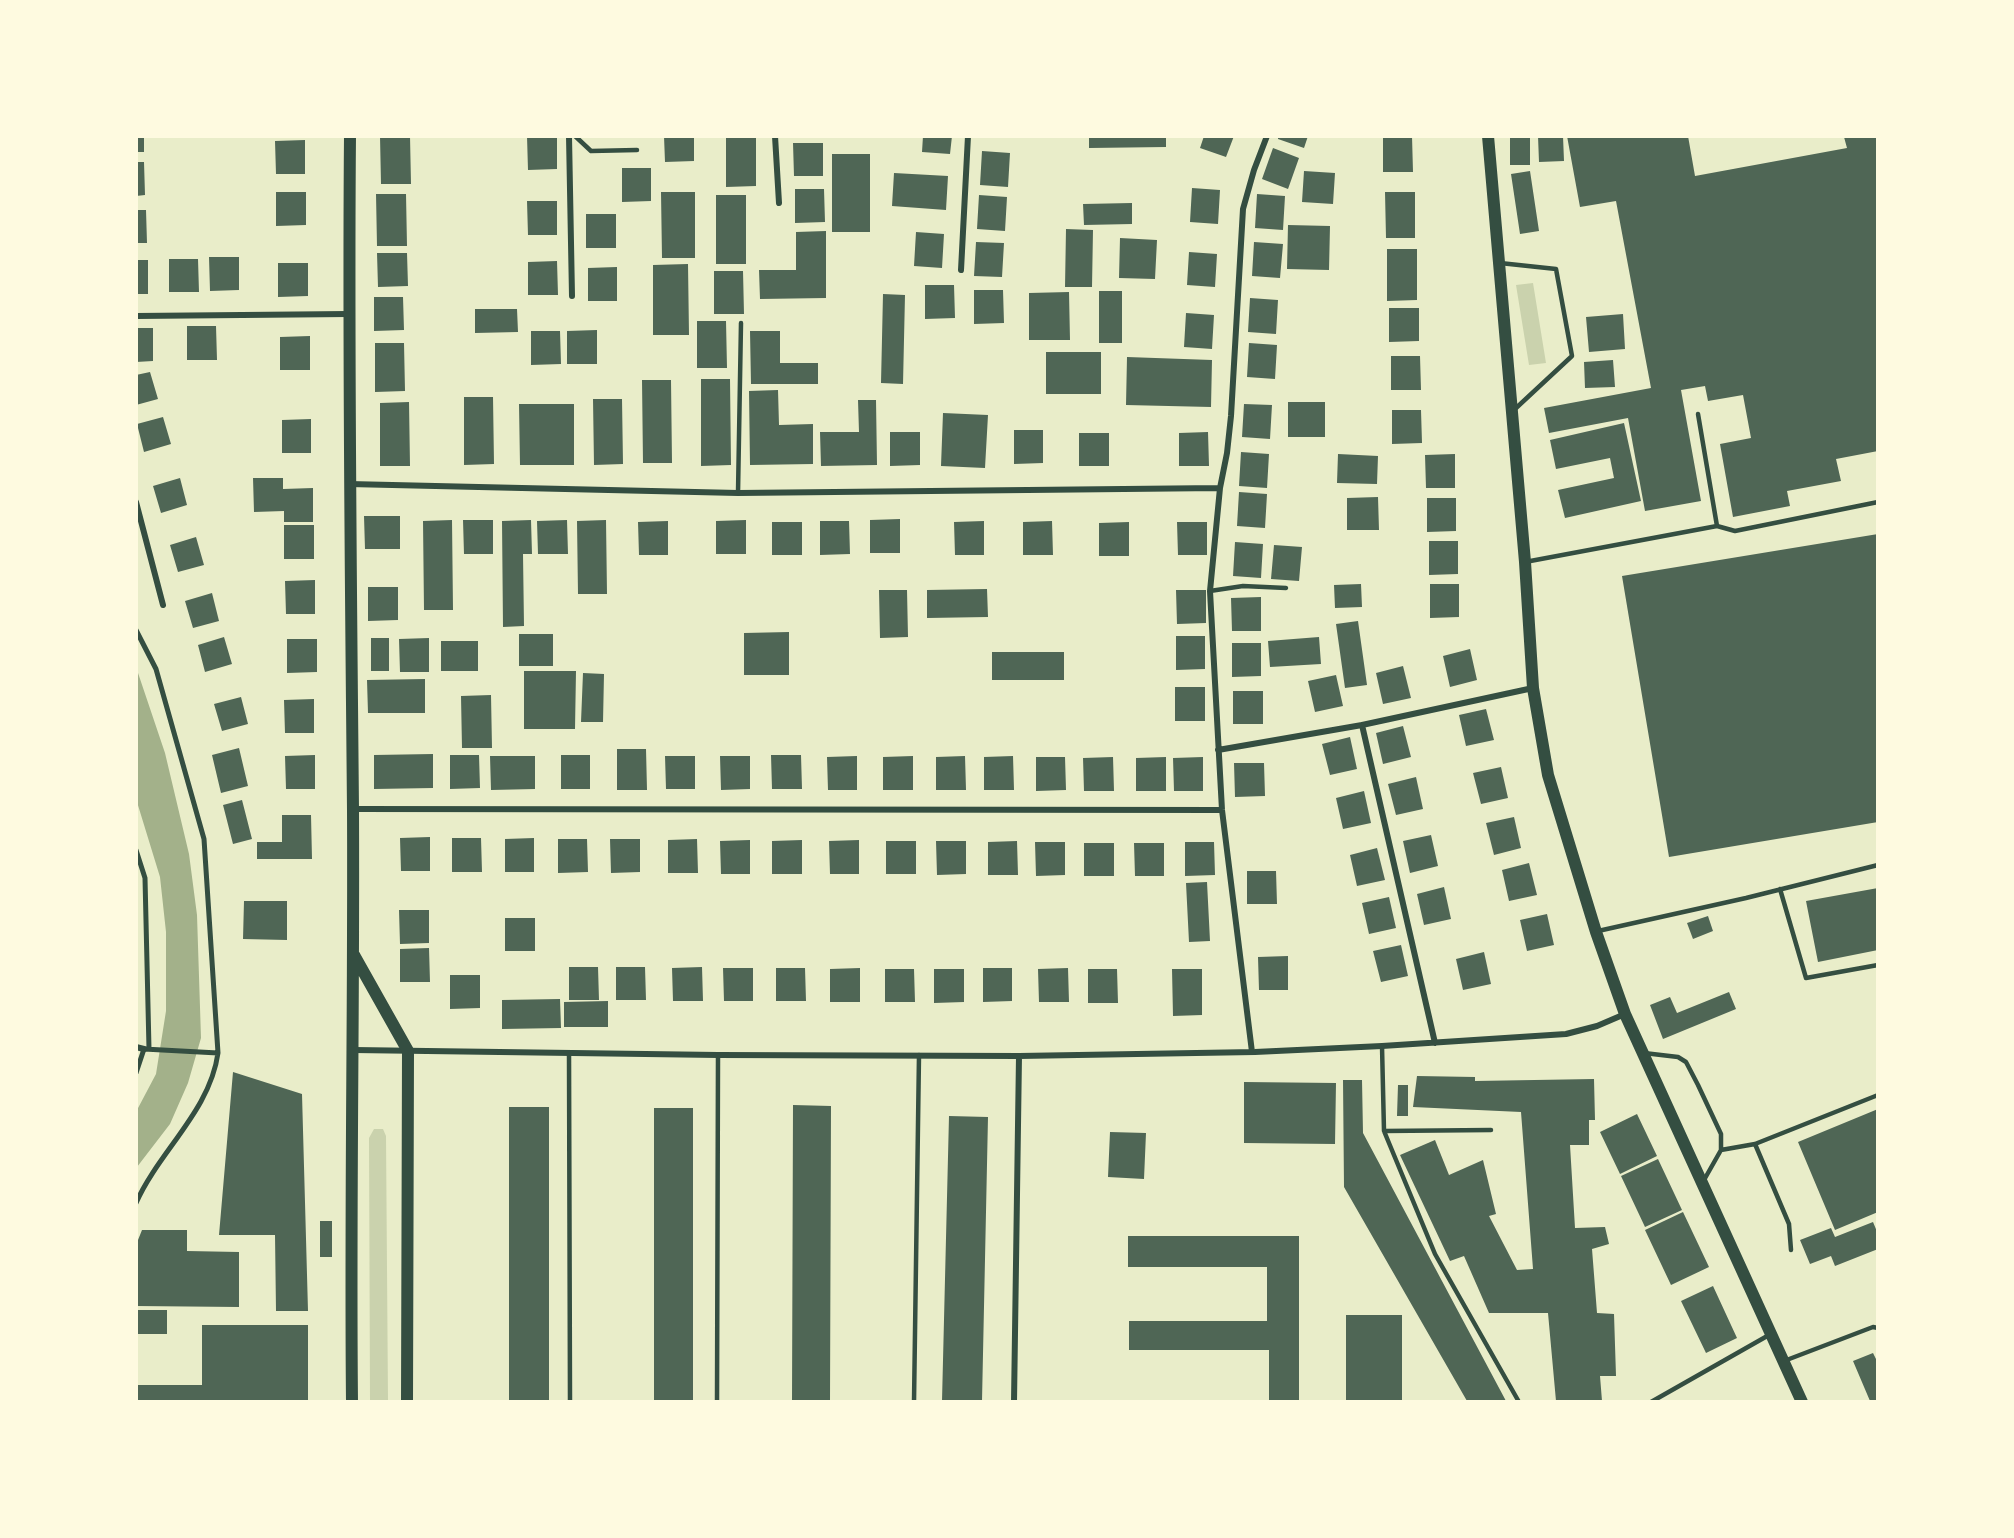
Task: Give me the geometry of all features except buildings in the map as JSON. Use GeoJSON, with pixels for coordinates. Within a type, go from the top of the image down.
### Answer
{"type":"FeatureCollection","features":[{"type":"Feature","properties":{"kind":"main road"},"geometry":{"type":"LineString","coordinates":[[350,136],[348,314],[354,1050],[351,1238],[352,1401]]}},
{"type":"Feature","properties":{"kind":"main road"},"geometry":{"type":"LineString","coordinates":[[1488,136],[1525,562],[1533,688],[1543,753],[1551,786],[1596,932],[1625,1014],[1802,1401]]}},
{"type":"Feature","properties":{"kind":"main road"},"geometry":{"type":"LineString","coordinates":[[353,954],[408,1051],[407,1401]]}},
{"type":"Feature","properties":{"kind":"street"},"geometry":{"type":"LineString","coordinates":[[569,136],[572,296]]}},
{"type":"Feature","properties":{"kind":"street"},"geometry":{"type":"LineString","coordinates":[[776,136],[779,203]]}},
{"type":"Feature","properties":{"kind":"street"},"geometry":{"type":"LineString","coordinates":[[961,270],[968,136]]}},
{"type":"Feature","properties":{"kind":"street"},"geometry":{"type":"LineString","coordinates":[[1254,1052],[1222,810],[1210,591],[1220,488],[1231,416],[1243,209],[1267,136]]}},
{"type":"Feature","properties":{"kind":"street"},"geometry":{"type":"LineString","coordinates":[[136,316],[348,314]]}},
{"type":"Feature","properties":{"kind":"street"},"geometry":{"type":"LineString","coordinates":[[349,484],[738,493],[1220,488]]}},
{"type":"Feature","properties":{"kind":"street"},"geometry":{"type":"LineString","coordinates":[[136,501],[163,605]]}},
{"type":"Feature","properties":{"kind":"street"},"geometry":{"type":"LineString","coordinates":[[136,630],[156,669],[204,839],[218,1053],[216,1066],[205,1093],[182,1131],[147,1180],[136,1203]]}},
{"type":"Feature","properties":{"kind":"street"},"geometry":{"type":"LineString","coordinates":[[1218,750],[1362,725],[1533,688]]}},
{"type":"Feature","properties":{"kind":"street"},"geometry":{"type":"LineString","coordinates":[[1362,725],[1434,1043]]}},
{"type":"Feature","properties":{"kind":"street"},"geometry":{"type":"LineString","coordinates":[[353,809],[1222,810]]}},
{"type":"Feature","properties":{"kind":"street"},"geometry":{"type":"LineString","coordinates":[[136,850],[145,878],[143,1048],[136,1073]]}},
{"type":"Feature","properties":{"kind":"street"},"geometry":{"type":"LineString","coordinates":[[354,1050],[1019,1056],[1254,1052],[1566,1034],[1597,1026],[1625,1014]]}},
{"type":"Feature","properties":{"kind":"street"},"geometry":{"type":"LineString","coordinates":[[143,1048],[218,1053]]}},
{"type":"Feature","properties":{"kind":"street"},"geometry":{"type":"LineString","coordinates":[[1014,1401],[1019,1056]]}},
{"type":"Feature","properties":{"kind":"lane"},"geometry":{"type":"LineString","coordinates":[[575,136],[591,151],[637,150]]}},
{"type":"Feature","properties":{"kind":"lane"},"geometry":{"type":"LineString","coordinates":[[1498,263],[1556,269],[1572,356],[1511,413]]}},
{"type":"Feature","properties":{"kind":"lane"},"geometry":{"type":"LineString","coordinates":[[738,493],[741,323]]}},
{"type":"Feature","properties":{"kind":"lane"},"geometry":{"type":"LineString","coordinates":[[1698,414],[1717,526]]}},
{"type":"Feature","properties":{"kind":"lane"},"geometry":{"type":"LineString","coordinates":[[1525,562],[1717,526],[1735,531],[1878,502]]}},
{"type":"Feature","properties":{"kind":"lane"},"geometry":{"type":"LineString","coordinates":[[1210,591],[1243,586],[1286,588]]}},
{"type":"Feature","properties":{"kind":"lane"},"geometry":{"type":"LineString","coordinates":[[1596,932],[1878,865]]}},
{"type":"Feature","properties":{"kind":"lane"},"geometry":{"type":"LineString","coordinates":[[1780,889],[1806,978],[1878,965]]}},
{"type":"Feature","properties":{"kind":"lane"},"geometry":{"type":"LineString","coordinates":[[1382,1046],[1384,1131],[1435,1254],[1519,1401]]}},
{"type":"Feature","properties":{"kind":"lane"},"geometry":{"type":"LineString","coordinates":[[1642,1052],[1678,1057],[1686,1062],[1720,1134],[1721,1150],[1702,1182]]}},
{"type":"Feature","properties":{"kind":"lane"},"geometry":{"type":"LineString","coordinates":[[569,1053],[570,1401]]}},
{"type":"Feature","properties":{"kind":"lane"},"geometry":{"type":"LineString","coordinates":[[717,1401],[718,1055]]}},
{"type":"Feature","properties":{"kind":"lane"},"geometry":{"type":"LineString","coordinates":[[914,1401],[919,1055]]}},
{"type":"Feature","properties":{"kind":"lane"},"geometry":{"type":"LineString","coordinates":[[1721,1150],[1755,1144],[1878,1095]]}},
{"type":"Feature","properties":{"kind":"lane"},"geometry":{"type":"LineString","coordinates":[[1384,1131],[1491,1130]]}},
{"type":"Feature","properties":{"kind":"lane"},"geometry":{"type":"LineString","coordinates":[[1755,1144],[1789,1224],[1791,1250]]}},
{"type":"Feature","properties":{"kind":"lane"},"geometry":{"type":"LineString","coordinates":[[1784,1361],[1872,1327],[1878,1328]]}},
{"type":"Feature","properties":{"kind":"lane"},"geometry":{"type":"LineString","coordinates":[[1651,1401],[1772,1334]]}},
{"type":"Feature","properties":{"kind":"shaded area"},"geometry":{"type":"Polygon","coordinates":[[[1533,283],[1546,363],[1529,365],[1516,285],[1533,283]]]}},
{"type":"Feature","properties":{"kind":"shaded area"},"geometry":{"type":"Polygon","coordinates":[[[136,667],[165,753],[189,854],[197,915],[201,1038],[188,1083],[170,1124],[137,1167],[137,1110],[156,1074],[166,1011],[166,932],[160,877],[137,802],[136,667]]]}},
{"type":"Feature","properties":{"kind":"shaded area"},"geometry":{"type":"Polygon","coordinates":[[[374,1129],[383,1129],[386,1136],[388,1401],[370,1401],[369,1138],[374,1129]]]}}]}
